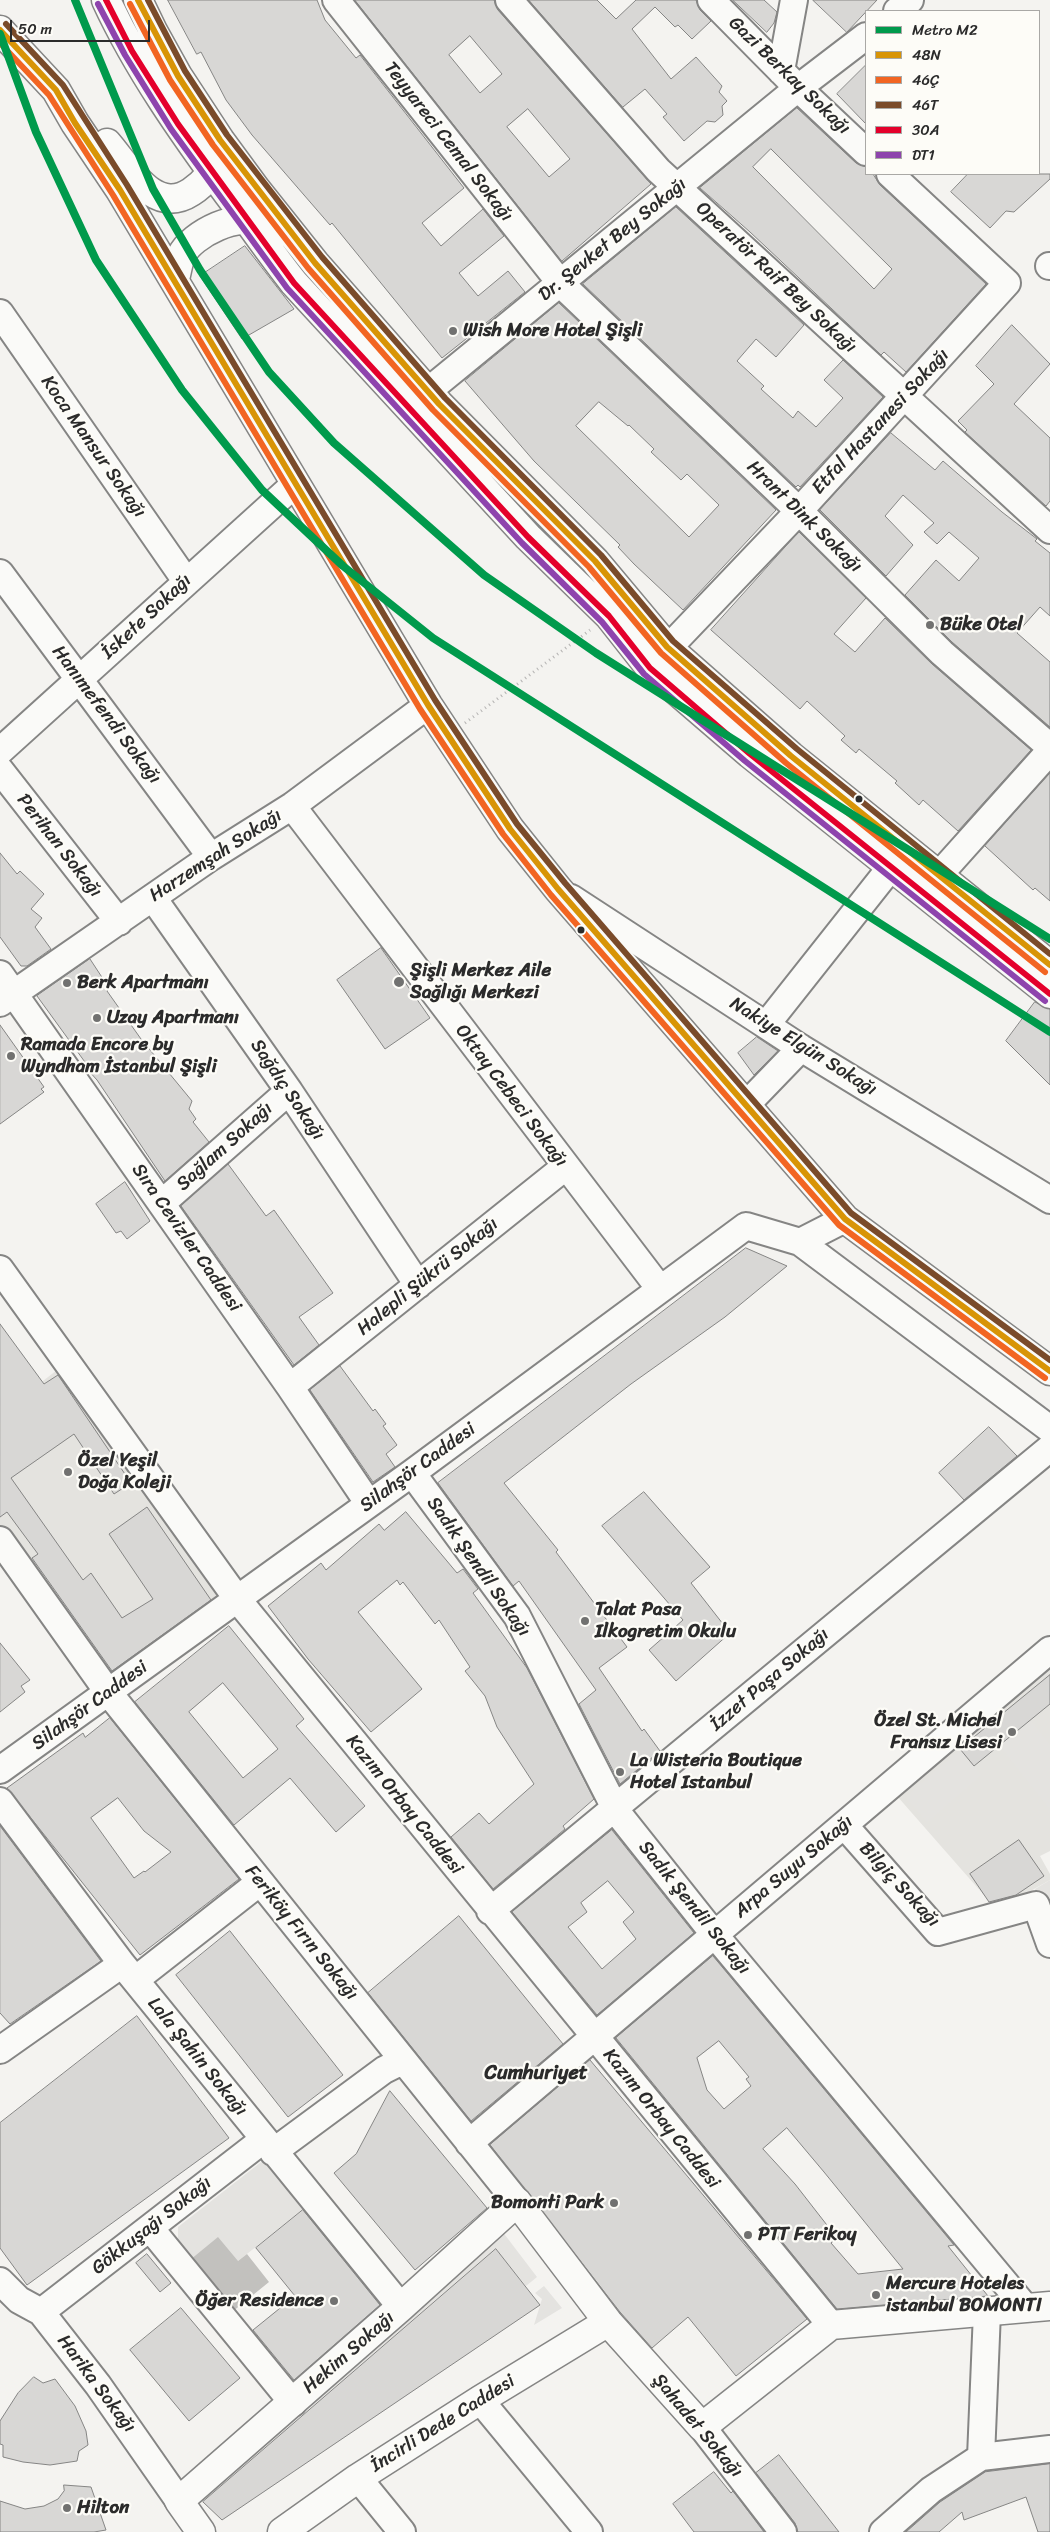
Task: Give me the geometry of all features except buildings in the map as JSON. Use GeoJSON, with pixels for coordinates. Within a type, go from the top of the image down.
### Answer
{"type":"FeatureCollection","features":[{"type":"Feature","properties":{"kind":"main road"},"geometry":{"type":"LineString","coordinates":[[106,0],[144,71],[212,173],[288,276],[528,537],[609,616],[650,668],[743,748],[1050,994]]}},
{"type":"Feature","properties":{"kind":"main road"},"geometry":{"type":"LineString","coordinates":[[138,0],[178,76],[220,140],[315,263],[366,318],[428,391],[595,561],[668,648],[783,750],[1050,965]]}},
{"type":"Feature","properties":{"kind":"main road"},"geometry":{"type":"LineString","coordinates":[[0,30],[102,137],[144,186],[163,199],[183,198],[212,173],[220,151],[220,140]]}},
{"type":"Feature","properties":{"kind":"main road"},"geometry":{"type":"LineString","coordinates":[[56,90],[75,123],[120,190],[175,279],[295,484],[428,705],[510,829],[558,889],[845,1219],[1050,1371]]}},
{"type":"Feature","properties":{"kind":"main road"},"geometry":{"type":"LineString","coordinates":[[175,279],[182,256],[191,244],[206,231],[229,222],[246,220],[259,221],[266,224],[288,246],[315,263]]}},
{"type":"Feature","properties":{"kind":"main road","name":"Hekim Sokağı"},"geometry":{"type":"LineString","coordinates":[[179,2500],[401,2308],[517,2202]]}},
{"type":"Feature","properties":{"kind":"main road","name":"Feriköy Fırın Sokağı"},"geometry":{"type":"LineString","coordinates":[[517,2202],[608,2322]]}},
{"type":"Feature","properties":{"kind":"main road"},"geometry":{"type":"LineString","coordinates":[[702,2427],[831,2325],[1038,2307]]}},
{"type":"Feature","properties":{"kind":"main road","name":"İncirli Dede Caddesi"},"geometry":{"type":"LineString","coordinates":[[282,2532],[358,2478],[480,2400],[608,2322]]}},
{"type":"Feature","properties":{"kind":"main road","name":"Şahadet Sokağı"},"geometry":{"type":"LineString","coordinates":[[608,2322],[702,2427]]}},
{"type":"Feature","properties":{"kind":"main road"},"geometry":{"type":"LineString","coordinates":[[179,2500],[201,2532]]}},
{"type":"Feature","properties":{"kind":"street","name":"Teyyareci Cemal Sokağı"},"geometry":{"type":"LineString","coordinates":[[336,0],[561,284]]}},
{"type":"Feature","properties":{"kind":"street","name":"Operatör Raif Bey Sokağı"},"geometry":{"type":"LineString","coordinates":[[509,0],[588,93],[658,170],[1050,530]]}},
{"type":"Feature","properties":{"kind":"street","name":"Gazi Berkay Sokağı"},"geometry":{"type":"LineString","coordinates":[[711,0],[865,151]]}},
{"type":"Feature","properties":{"kind":"street"},"geometry":{"type":"LineString","coordinates":[[790,79],[794,0]]}},
{"type":"Feature","properties":{"kind":"street"},"geometry":{"type":"LineString","coordinates":[[881,10],[894,0]]}},
{"type":"Feature","properties":{"kind":"street"},"geometry":{"type":"LineString","coordinates":[[898,10],[910,0]]}},
{"type":"Feature","properties":{"kind":"street","name":"Dr. Şevket Bey Sokağı"},"geometry":{"type":"LineString","coordinates":[[428,391],[561,284],[677,187],[790,79],[828,57],[865,25]]}},
{"type":"Feature","properties":{"kind":"street","name":"Dr. Şevket Bey Sokağı"},"geometry":{"type":"LineString","coordinates":[[790,79],[865,37]]}},
{"type":"Feature","properties":{"kind":"street","name":"Etfal Hastanesi Sokağı"},"geometry":{"type":"LineString","coordinates":[[650,668],[799,511],[1008,284],[891,175]]}},
{"type":"Feature","properties":{"kind":"street","name":"Hrant Dink Sokağı"},"geometry":{"type":"LineString","coordinates":[[561,284],[799,511],[942,653],[1050,749]]}},
{"type":"Feature","properties":{"kind":"street","name":"Koca Mansur Sokağı"},"geometry":{"type":"LineString","coordinates":[[0,314],[186,581]]}},
{"type":"Feature","properties":{"kind":"street","name":"İskete Sokağı"},"geometry":{"type":"LineString","coordinates":[[0,751],[295,484]]}},
{"type":"Feature","properties":{"kind":"street","name":"Hanımefendi Sokağı"},"geometry":{"type":"LineString","coordinates":[[0,573],[212,857]]}},
{"type":"Feature","properties":{"kind":"street","name":"Harzemşah Sokağı"},"geometry":{"type":"LineString","coordinates":[[5,990],[119,922],[212,857],[292,806],[428,705]]}},
{"type":"Feature","properties":{"kind":"street"},"geometry":{"type":"LineString","coordinates":[[938,876],[1050,749]]}},
{"type":"Feature","properties":{"kind":"street","name":"Perihan Sokağı"},"geometry":{"type":"LineString","coordinates":[[0,770],[119,922]]}},
{"type":"Feature","properties":{"kind":"street","name":"Oktay Cebeci Sokağı"},"geometry":{"type":"LineString","coordinates":[[292,806],[565,1167],[660,1289]]}},
{"type":"Feature","properties":{"kind":"street"},"geometry":{"type":"LineString","coordinates":[[766,1025],[891,867]]}},
{"type":"Feature","properties":{"kind":"street","name":"Nakiye Elgün Sokağı"},"geometry":{"type":"LineString","coordinates":[[558,889],[801,1048],[1050,1200]]}},
{"type":"Feature","properties":{"kind":"street","name":"Sağdıç Sokağı"},"geometry":{"type":"LineString","coordinates":[[153,898],[288,1091],[418,1286]]}},
{"type":"Feature","properties":{"kind":"street","name":"Sıra Cevizler Caddesi"},"geometry":{"type":"LineString","coordinates":[[5,990],[162,1204],[290,1386],[369,1504]]}},
{"type":"Feature","properties":{"kind":"street"},"geometry":{"type":"LineString","coordinates":[[746,1105],[801,1048]]}},
{"type":"Feature","properties":{"kind":"street","name":"Sağlam Sokağı"},"geometry":{"type":"LineString","coordinates":[[162,1204],[288,1091]]}},
{"type":"Feature","properties":{"kind":"street","name":"Halepli Şükrü Sokağı"},"geometry":{"type":"LineString","coordinates":[[290,1386],[418,1286],[565,1167]]}},
{"type":"Feature","properties":{"kind":"street"},"geometry":{"type":"LineString","coordinates":[[845,1219],[800,1242],[1050,1429]]}},
{"type":"Feature","properties":{"kind":"street","name":"Silahşör Caddesi"},"geometry":{"type":"LineString","coordinates":[[0,1770],[238,1600],[746,1226],[800,1242]]}},
{"type":"Feature","properties":{"kind":"street","name":"Kazım Orbay Caddesi"},"geometry":{"type":"LineString","coordinates":[[0,1269],[238,1600],[490,1911],[831,2325]]}},
{"type":"Feature","properties":{"kind":"street","name":"İzzet Paşa Sokağı"},"geometry":{"type":"LineString","coordinates":[[490,1911],[1050,1448]]}},
{"type":"Feature","properties":{"kind":"street","name":"Sadık Şendil Sokağı"},"geometry":{"type":"LineString","coordinates":[[412,1473],[517,1616],[615,1808],[714,1934],[1038,2307]]}},
{"type":"Feature","properties":{"kind":"street","name":"Feriköy Fırın Sokağı"},"geometry":{"type":"LineString","coordinates":[[0,1540],[108,1692],[402,2061],[517,2202]]}},
{"type":"Feature","properties":{"kind":"street","name":"Arpa Suyu Sokağı"},"geometry":{"type":"LineString","coordinates":[[469,2143],[1050,1650]]}},
{"type":"Feature","properties":{"kind":"street","name":"Lala Şahin Sokağı"},"geometry":{"type":"LineString","coordinates":[[0,1802],[128,1972],[401,2308]]}},
{"type":"Feature","properties":{"kind":"street","name":"Bilgiç Sokağı"},"geometry":{"type":"LineString","coordinates":[[844,1825],[938,1932],[1036,1905],[1050,1944]]}},
{"type":"Feature","properties":{"kind":"street"},"geometry":{"type":"LineString","coordinates":[[0,2050],[128,1972],[260,1882]]}},
{"type":"Feature","properties":{"kind":"street","name":"Gökkuşağı Sokağı"},"geometry":{"type":"LineString","coordinates":[[41,2312],[150,2228],[268,2146],[384,2070],[402,2061]]}},
{"type":"Feature","properties":{"kind":"street"},"geometry":{"type":"LineString","coordinates":[[150,2228],[293,2403]]}},
{"type":"Feature","properties":{"kind":"street","name":"Harika Sokağı"},"geometry":{"type":"LineString","coordinates":[[0,2281],[19,2300],[41,2312],[115,2408],[179,2500]]}},
{"type":"Feature","properties":{"kind":"street"},"geometry":{"type":"LineString","coordinates":[[981,2458],[987,2312]]}},
{"type":"Feature","properties":{"kind":"street"},"geometry":{"type":"LineString","coordinates":[[480,2400],[589,2532]]}},
{"type":"Feature","properties":{"kind":"street","name":"Şahadet Sokağı"},"geometry":{"type":"LineString","coordinates":[[702,2427],[783,2532]]}},
{"type":"Feature","properties":{"kind":"street"},"geometry":{"type":"LineString","coordinates":[[883,2532],[931,2490],[981,2458],[1050,2449]]}},
{"type":"Feature","properties":{"kind":"street"},"geometry":{"type":"LineString","coordinates":[[358,2478],[402,2532]]}},
{"type":"Feature","properties":{"kind":"path"},"geometry":{"type":"LineString","coordinates":[[467,721],[609,616]]}},
{"type":"Feature","properties":{"kind":"shaded area","name":"Özel Yeşil Doğa Koleji"},"geometry":{"type":"Polygon","coordinates":[[[61,1367],[227,1601],[112,1685],[0,1530],[0,1414],[61,1367]]]}},
{"type":"Feature","properties":{"kind":"shaded area","name":"Özel St. Michel Fransız Lisesi"},"geometry":{"type":"Polygon","coordinates":[[[1050,1668],[1050,1851],[1040,1856],[1050,1874],[1050,1880],[997,1910],[897,1796],[1050,1668]]]}},
{"type":"Feature","properties":{"kind":"shaded area"},"geometry":{"type":"Polygon","coordinates":[[[1031,1720],[1050,1744],[1050,1810],[999,1746],[1031,1720]]]}},
{"type":"Feature","properties":{"kind":"shaded area"},"geometry":{"type":"Polygon","coordinates":[[[960,1749],[982,1775],[927,1823],[905,1797],[960,1749]]]}},
{"type":"Feature","properties":{"kind":"shaded area"},"geometry":{"type":"Polygon","coordinates":[[[1050,1880],[1050,1932],[1035,1889],[1050,1880]]]}},
{"type":"Feature","properties":{"kind":"shaded area"},"geometry":{"type":"Polygon","coordinates":[[[265,2159],[304,2209],[238,2261],[190,2260],[178,2244],[178,2227],[265,2159]]]}},
{"type":"Feature","properties":{"kind":"shaded area"},"geometry":{"type":"Polygon","coordinates":[[[502,2231],[537,2277],[526,2286],[496,2249],[203,2502],[197,2487],[502,2231]]]}},
{"type":"Feature","properties":{"kind":"shaded area"},"geometry":{"type":"Polygon","coordinates":[[[218,2237],[238,2261],[247,2254],[269,2282],[232,2312],[190,2260],[218,2237]]]}},
{"type":"Feature","properties":{"kind":"shaded area"},"geometry":{"type":"Polygon","coordinates":[[[544,2286],[562,2308],[534,2325],[542,2299],[535,2293],[544,2286]]]}},
{"type":"Feature","properties":{"kind":"metro line","name":"M2"},"geometry":{"type":"LineString","coordinates":[[75,0],[153,189],[200,270],[269,372],[334,443],[484,575],[596,653],[1050,939]]}},
{"type":"Feature","properties":{"kind":"metro line","name":"M2"},"geometry":{"type":"LineString","coordinates":[[0,34],[36,132],[96,260],[182,390],[262,490],[343,566],[433,638],[1050,1032]]}},
{"type":"Feature","properties":{"kind":"transit line","name":"30A"},"geometry":{"type":"LineString","coordinates":[[106,0],[132,51],[178,124],[294,283],[528,537],[609,616],[650,668],[750,754],[1050,994]]}},
{"type":"Feature","properties":{"kind":"transit line","name":"48N"},"geometry":{"type":"LineString","coordinates":[[138,0],[178,76],[220,140],[315,263],[439,404],[595,561],[667,647],[791,756],[1050,965]]}},
{"type":"Feature","properties":{"kind":"transit line","name":"46T"},"geometry":{"type":"LineString","coordinates":[[148,0],[185,71],[227,135],[322,257],[445,398],[601,555],[673,641],[797,749],[1050,954]]}},
{"type":"Feature","properties":{"kind":"transit line","name":"DT1"},"geometry":{"type":"LineString","coordinates":[[98,4],[125,55],[171,129],[287,288],[522,543],[602,622],[644,674],[745,761],[1045,1001]]}},
{"type":"Feature","properties":{"kind":"transit line","name":"46Ç"},"geometry":{"type":"LineString","coordinates":[[130,4],[170,80],[213,145],[308,268],[433,410],[589,567],[661,653],[786,763],[1045,972]]}},
{"type":"Feature","properties":{"kind":"transit line","name":"46T"},"geometry":{"type":"LineString","coordinates":[[6,24],[63,85],[127,185],[435,700],[517,824],[565,883],[851,1213],[1050,1360]]}},
{"type":"Feature","properties":{"kind":"transit line","name":"48N"},"geometry":{"type":"LineString","coordinates":[[0,30],[56,90],[75,123],[120,190],[428,705],[510,829],[558,889],[845,1219],[1050,1371]]}},
{"type":"Feature","properties":{"kind":"transit line","name":"46Ç"},"geometry":{"type":"LineString","coordinates":[[0,43],[49,95],[113,195],[420,709],[503,834],[551,895],[839,1225],[1045,1378]]}},
{"type":"Feature","properties":{"kind":"place","name":"Wish More Hotel Şişli"},"geometry":{"type":"Point","coordinates":[453,331]}},
{"type":"Feature","properties":{"kind":"place","name":"Büke Otel"},"geometry":{"type":"Point","coordinates":[930,625]}},
{"type":"Feature","properties":{"kind":"place","name":"Şişli Merkez Aile Sağlığı Merkezi"},"geometry":{"type":"Point","coordinates":[399,982]}},
{"type":"Feature","properties":{"kind":"place","name":"Berk Apartmanı"},"geometry":{"type":"Point","coordinates":[67,983]}},
{"type":"Feature","properties":{"kind":"place","name":"Uzay Apartmanı"},"geometry":{"type":"Point","coordinates":[97,1018]}},
{"type":"Feature","properties":{"kind":"place","name":"Ramada Encore by Wyndham İstanbul Şişli"},"geometry":{"type":"Point","coordinates":[11,1056]}},
{"type":"Feature","properties":{"kind":"place","name":"Özel Yeşil Doğa Koleji"},"geometry":{"type":"Point","coordinates":[68,1472]}},
{"type":"Feature","properties":{"kind":"place","name":"Talat Pasa Ilkogretim Okulu"},"geometry":{"type":"Point","coordinates":[585,1621]}},
{"type":"Feature","properties":{"kind":"place","name":"Özel St. Michel Fransız Lisesi"},"geometry":{"type":"Point","coordinates":[1012,1732]}},
{"type":"Feature","properties":{"kind":"place","name":"La Wisteria Boutique Hotel Istanbul"},"geometry":{"type":"Point","coordinates":[620,1772]}},
{"type":"Feature","properties":{"kind":"place","name":"Bomonti Park"},"geometry":{"type":"Point","coordinates":[614,2203]}},
{"type":"Feature","properties":{"kind":"place","name":"PTT Ferikoy"},"geometry":{"type":"Point","coordinates":[748,2235]}},
{"type":"Feature","properties":{"kind":"place","name":"Mercure Hoteles istanbul BOMONTI"},"geometry":{"type":"Point","coordinates":[876,2295]}},
{"type":"Feature","properties":{"kind":"place","name":"Öğer Residence"},"geometry":{"type":"Point","coordinates":[334,2301]}},
{"type":"Feature","properties":{"kind":"place","name":"Hilton"},"geometry":{"type":"Point","coordinates":[67,2508]}},
{"type":"Feature","properties":{"kind":"district","name":"Cumhuriyet"},"geometry":{"type":"Point","coordinates":[536,2074]}}]}
